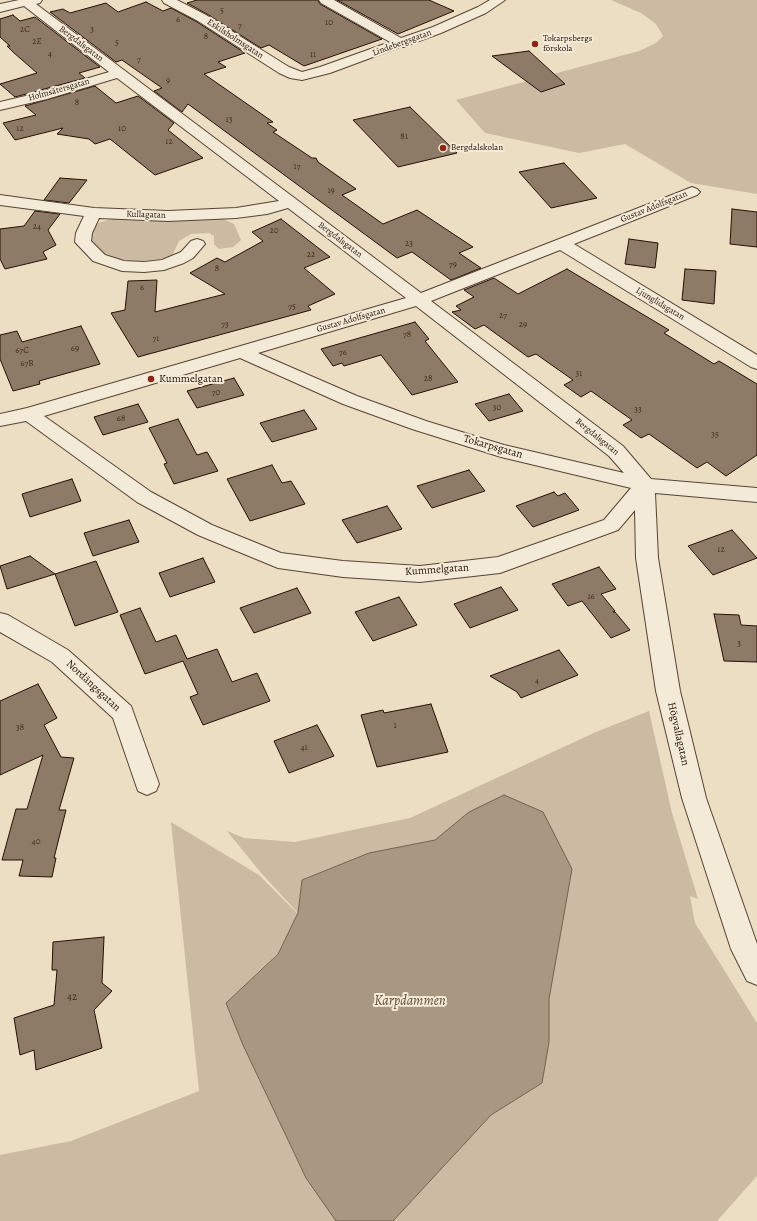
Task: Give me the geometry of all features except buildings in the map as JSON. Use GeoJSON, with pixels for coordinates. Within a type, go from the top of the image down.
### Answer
{"type":"FeatureCollection","features":[{"type":"Feature","properties":{"kind":"street","name":"Eskilsholmsgatan"},"geometry":{"type":"LineString","coordinates":[[168,0],[202,18],[284,70],[295,75],[302,76]]}},
{"type":"Feature","properties":{"kind":"street"},"geometry":{"type":"LineString","coordinates":[[325,0],[402,44]]}},
{"type":"Feature","properties":{"kind":"street","name":"Lindebergsgatan"},"geometry":{"type":"LineString","coordinates":[[302,76],[319,73],[402,44],[459,20],[499,0]]}},
{"type":"Feature","properties":{"kind":"street"},"geometry":{"type":"LineString","coordinates":[[0,8],[31,1]]}},
{"type":"Feature","properties":{"kind":"street","name":"Bergdalsgatan"},"geometry":{"type":"LineString","coordinates":[[31,1],[119,73],[616,451],[645,485]]}},
{"type":"Feature","properties":{"kind":"street","name":"Holmsätersgatan"},"geometry":{"type":"LineString","coordinates":[[0,106],[42,96],[119,73]]}},
{"type":"Feature","properties":{"kind":"street","name":"Gustav Adolfsgatan"},"geometry":{"type":"LineString","coordinates":[[0,420],[29,414],[419,300],[692,192]]}},
{"type":"Feature","properties":{"kind":"street","name":"Kullagatan"},"geometry":{"type":"LineString","coordinates":[[0,200],[94,213],[168,216],[229,213],[267,209],[291,203]]}},
{"type":"Feature","properties":{"kind":"street"},"geometry":{"type":"LineString","coordinates":[[94,213],[84,233],[83,242],[99,258],[122,266],[144,267],[178,260],[187,255],[197,244]]}},
{"type":"Feature","properties":{"kind":"street","name":"Ljunglidsgatan"},"geometry":{"type":"LineString","coordinates":[[562,244],[757,363]]}},
{"type":"Feature","properties":{"kind":"street","name":"Tokarpsgatan"},"geometry":{"type":"LineString","coordinates":[[241,352],[350,400],[419,425],[501,451],[645,485],[757,495]]}},
{"type":"Feature","properties":{"kind":"street","name":"Kummelgatan"},"geometry":{"type":"LineString","coordinates":[[29,414],[144,497],[205,530],[278,560],[344,569],[420,574],[500,565],[610,525],[645,485]]}},
{"type":"Feature","properties":{"kind":"street","name":"Högvallagatan"},"geometry":{"type":"LineString","coordinates":[[645,485],[647,558],[668,691],[694,798],[745,948],[757,972]]}},
{"type":"Feature","properties":{"kind":"street","name":"Nordängsgatan"},"geometry":{"type":"LineString","coordinates":[[0,621],[60,656],[123,713],[147,784]]}},
{"type":"Feature","properties":{"kind":"shaded area"},"geometry":{"type":"Polygon","coordinates":[[[611,0],[757,0],[757,194],[691,183],[625,144],[579,153],[485,133],[456,100],[639,51],[656,43],[663,36],[656,24],[641,13],[611,0]]]}},
{"type":"Feature","properties":{"kind":"shaded area"},"geometry":{"type":"Polygon","coordinates":[[[221,218],[234,224],[241,240],[233,247],[219,249],[214,244],[214,236],[209,233],[191,234],[179,241],[172,256],[161,259],[140,261],[116,259],[101,252],[89,240],[92,229],[98,223],[111,219],[221,218]]]}},
{"type":"Feature","properties":{"kind":"shaded area"},"geometry":{"type":"Polygon","coordinates":[[[649,711],[672,813],[698,899],[690,896],[695,923],[757,1023],[757,1176],[717,1221],[393,1221],[491,1115],[542,1083],[549,1042],[549,999],[469,812],[435,840],[369,853],[302,880],[298,913],[262,874],[227,831],[244,838],[295,842],[410,818],[596,732],[649,711]]]}},
{"type":"Feature","properties":{"kind":"shaded area"},"geometry":{"type":"Polygon","coordinates":[[[171,822],[259,875],[300,916],[277,954],[226,1003],[243,1045],[306,1178],[338,1221],[0,1221],[0,1155],[71,1141],[199,1091],[171,822]]]}},
{"type":"Feature","properties":{"kind":"water","name":"Karpdammen"},"geometry":{"type":"Polygon","coordinates":[[[504,795],[543,812],[572,869],[549,999],[549,1042],[542,1083],[491,1115],[393,1221],[336,1221],[306,1178],[243,1045],[226,1003],[278,954],[298,913],[302,880],[369,853],[435,840],[469,812],[504,795]]]}},
{"type":"Feature","properties":{"kind":"place","name":"Tokarpsbergs förskola"},"geometry":{"type":"Point","coordinates":[535,44]}},
{"type":"Feature","properties":{"kind":"place","name":"Bergdalskolan"},"geometry":{"type":"Point","coordinates":[443,148]}},
{"type":"Feature","properties":{"kind":"place","name":"Kummelgatan"},"geometry":{"type":"Point","coordinates":[151,379]}}]}
